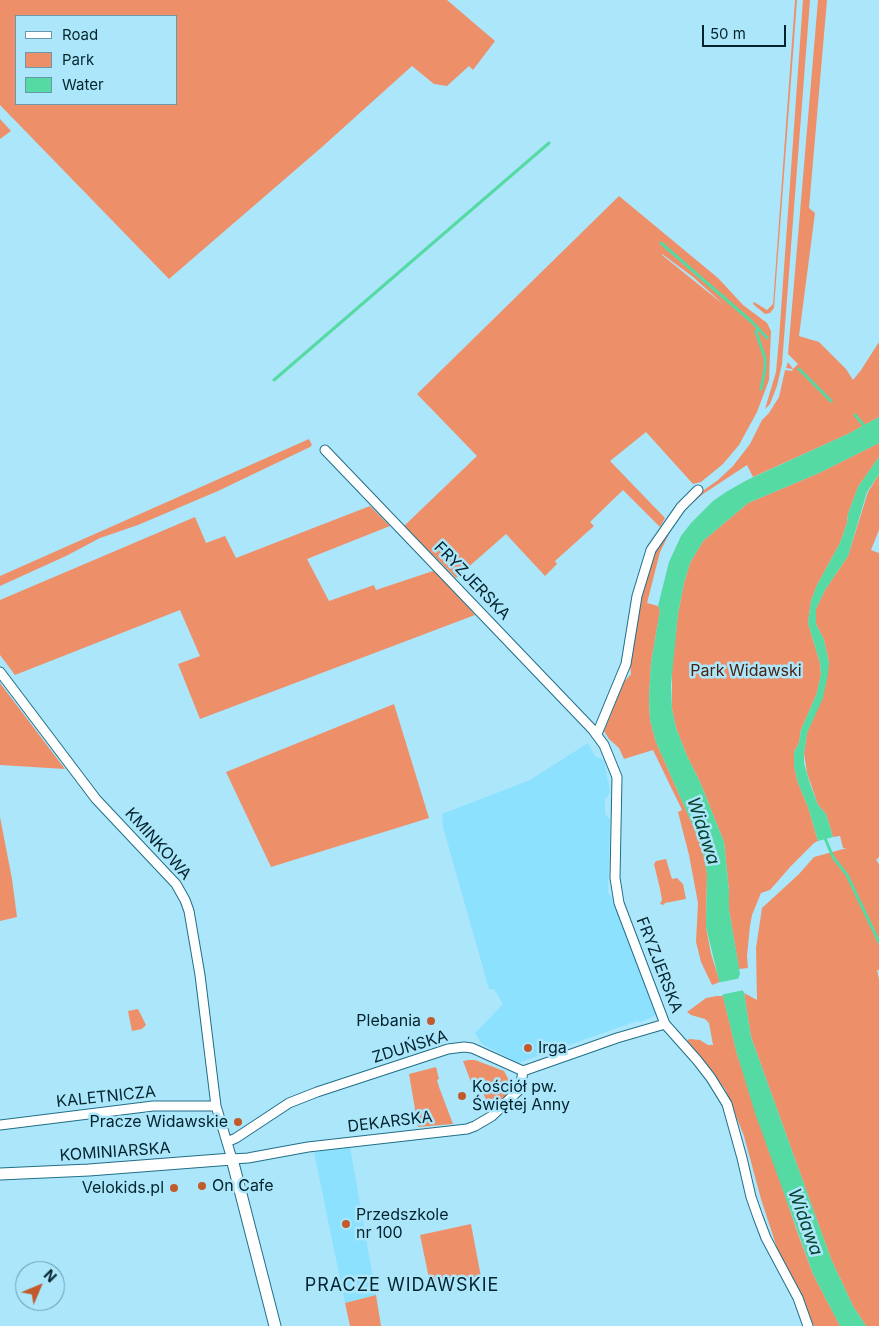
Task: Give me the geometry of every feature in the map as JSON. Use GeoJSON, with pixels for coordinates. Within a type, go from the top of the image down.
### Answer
{"type":"FeatureCollection","features":[{"type":"Feature","properties":{"kind":"street","name":"FRYZJERSKA"},"geometry":{"type":"LineString","coordinates":[[325,450],[597,734],[609,755],[618,777],[616,890],[619,903],[665,1024],[707,1072],[727,1104],[750,1196],[766,1238],[798,1298],[808,1326]]}},
{"type":"Feature","properties":{"kind":"street"},"geometry":{"type":"LineString","coordinates":[[597,734],[626,664],[637,596],[650,550],[681,507],[698,490]]}},
{"type":"Feature","properties":{"kind":"street","name":"KMINKOWA"},"geometry":{"type":"LineString","coordinates":[[0,672],[96,799],[176,884],[185,900],[190,917],[200,975],[212,1106],[232,1159]]}},
{"type":"Feature","properties":{"kind":"street"},"geometry":{"type":"LineString","coordinates":[[523,1071],[665,1024]]}},
{"type":"Feature","properties":{"kind":"street","name":"ZDUŃSKA"},"geometry":{"type":"LineString","coordinates":[[227,1142],[288,1103],[448,1049],[472,1048],[523,1071]]}},
{"type":"Feature","properties":{"kind":"street","name":"DEKARSKA"},"geometry":{"type":"LineString","coordinates":[[232,1159],[315,1146],[467,1129],[482,1123],[492,1116],[520,1089],[523,1071]]}},
{"type":"Feature","properties":{"kind":"street","name":"KALETNICZA"},"geometry":{"type":"LineString","coordinates":[[0,1125],[152,1106],[212,1106]]}},
{"type":"Feature","properties":{"kind":"street"},"geometry":{"type":"LineString","coordinates":[[232,1159],[274,1326]]}},
{"type":"Feature","properties":{"kind":"street","name":"KOMINIARSKA"},"geometry":{"type":"LineString","coordinates":[[0,1174],[20,1175],[232,1159]]}},
{"type":"Feature","properties":{"kind":"shaded area"},"geometry":{"type":"Polygon","coordinates":[[[588,743],[595,756],[604,760],[610,792],[605,800],[605,814],[610,819],[608,892],[612,898],[656,1015],[641,1022],[637,1021],[518,1063],[482,1044],[475,1033],[503,1004],[494,989],[489,989],[443,827],[442,814],[530,780],[588,743]]]}},
{"type":"Feature","properties":{"kind":"shaded area","name":"Przedszkole nr 100"},"geometry":{"type":"Polygon","coordinates":[[[350,1147],[376,1295],[345,1303],[314,1152],[350,1147]]]}},
{"type":"Feature","properties":{"kind":"green space"},"geometry":{"type":"Polygon","coordinates":[[[0,0],[447,0],[495,41],[473,70],[469,66],[447,86],[434,84],[412,66],[322,147],[169,279],[0,105],[0,0]]]}},
{"type":"Feature","properties":{"kind":"green space"},"geometry":{"type":"Polygon","coordinates":[[[795,0],[797,0],[774,308],[770,313],[765,314],[753,304],[754,302],[767,310],[773,304],[795,0]]]}},
{"type":"Feature","properties":{"kind":"green space"},"geometry":{"type":"Polygon","coordinates":[[[803,0],[810,0],[782,364],[777,386],[770,404],[765,409],[776,372],[803,0]]]}},
{"type":"Feature","properties":{"kind":"green space"},"geometry":{"type":"Polygon","coordinates":[[[818,0],[827,0],[809,208],[815,213],[799,336],[819,342],[846,369],[853,380],[879,342],[879,417],[848,434],[753,477],[747,465],[703,494],[690,505],[688,504],[697,495],[733,466],[750,444],[762,420],[779,397],[785,370],[793,371],[786,368],[788,362],[793,369],[798,364],[788,354],[818,0]]]}},
{"type":"Feature","properties":{"kind":"green space"},"geometry":{"type":"Polygon","coordinates":[[[0,119],[11,131],[0,139],[0,119]]]}},
{"type":"Feature","properties":{"kind":"green space"},"geometry":{"type":"Polygon","coordinates":[[[619,196],[718,278],[743,305],[767,323],[771,331],[769,380],[757,412],[739,445],[723,464],[701,482],[693,484],[646,432],[610,461],[665,518],[660,527],[623,490],[590,522],[594,526],[555,561],[557,564],[545,576],[506,534],[456,578],[404,526],[477,456],[417,394],[619,196]],[[662,254],[724,305],[693,277],[662,254]]]}},
{"type":"Feature","properties":{"kind":"green space"},"geometry":{"type":"Polygon","coordinates":[[[309,439],[312,445],[310,447],[218,491],[138,525],[100,538],[66,556],[0,586],[0,576],[309,439]]]}},
{"type":"Feature","properties":{"kind":"green space","name":"Park Widawski"},"geometry":{"type":"Polygon","coordinates":[[[879,443],[879,457],[858,487],[840,543],[817,585],[811,601],[808,623],[820,663],[821,674],[817,693],[794,752],[794,766],[818,841],[791,866],[770,890],[761,893],[752,915],[750,926],[747,956],[748,968],[739,969],[729,910],[724,842],[676,728],[672,709],[672,667],[678,614],[684,583],[690,563],[703,541],[748,503],[819,473],[879,443]]]}},
{"type":"Feature","properties":{"kind":"green space"},"geometry":{"type":"Polygon","coordinates":[[[879,474],[879,530],[871,550],[879,553],[879,857],[876,860],[879,864],[879,970],[877,970],[879,979],[879,1326],[866,1326],[853,1306],[831,1259],[751,1037],[744,993],[757,1000],[756,948],[762,908],[799,874],[814,857],[847,848],[843,848],[840,836],[833,837],[826,814],[818,805],[807,773],[804,753],[807,733],[829,663],[824,640],[816,624],[816,609],[825,590],[848,556],[868,492],[879,474]]]}},
{"type":"Feature","properties":{"kind":"green space"},"geometry":{"type":"Polygon","coordinates":[[[370,506],[390,526],[307,559],[329,601],[374,585],[376,590],[433,571],[437,573],[475,615],[200,719],[178,664],[200,656],[180,610],[15,675],[0,655],[0,600],[195,517],[206,543],[225,536],[236,558],[370,506]]]}},
{"type":"Feature","properties":{"kind":"green space"},"geometry":{"type":"Polygon","coordinates":[[[672,528],[660,552],[647,603],[658,606],[660,611],[651,663],[650,720],[656,742],[701,844],[707,873],[706,927],[711,954],[720,982],[712,985],[701,962],[696,942],[698,903],[689,855],[678,812],[682,810],[653,750],[624,759],[619,748],[609,739],[604,731],[624,682],[631,674],[630,665],[644,585],[656,548],[672,528]]]}},
{"type":"Feature","properties":{"kind":"green space"},"geometry":{"type":"Polygon","coordinates":[[[0,683],[65,769],[0,765],[0,683]]]}},
{"type":"Feature","properties":{"kind":"green space"},"geometry":{"type":"Polygon","coordinates":[[[394,704],[429,818],[271,867],[226,772],[394,704]]]}},
{"type":"Feature","properties":{"kind":"green space"},"geometry":{"type":"Polygon","coordinates":[[[0,817],[17,917],[0,921],[0,817]]]}},
{"type":"Feature","properties":{"kind":"green space"},"geometry":{"type":"Polygon","coordinates":[[[666,859],[672,879],[677,878],[683,884],[686,899],[663,905],[660,904],[662,900],[654,864],[656,861],[666,859]]]}},
{"type":"Feature","properties":{"kind":"green space"},"geometry":{"type":"Polygon","coordinates":[[[723,996],[737,1054],[798,1234],[813,1274],[840,1326],[814,1326],[777,1248],[744,1136],[725,1089],[687,1040],[700,1040],[708,1045],[713,1045],[709,1023],[705,1019],[687,1012],[706,998],[723,996]]]}},
{"type":"Feature","properties":{"kind":"green space"},"geometry":{"type":"Polygon","coordinates":[[[138,1009],[146,1025],[142,1029],[132,1031],[128,1011],[138,1009]]]}},
{"type":"Feature","properties":{"kind":"green space"},"geometry":{"type":"Polygon","coordinates":[[[475,1060],[504,1071],[514,1090],[488,1114],[485,1110],[488,1105],[480,1085],[471,1082],[463,1061],[475,1060]]]}},
{"type":"Feature","properties":{"kind":"green space"},"geometry":{"type":"Polygon","coordinates":[[[436,1067],[439,1087],[453,1124],[418,1127],[409,1074],[436,1067]]]}},
{"type":"Feature","properties":{"kind":"green space"},"geometry":{"type":"Polygon","coordinates":[[[471,1224],[481,1277],[431,1288],[420,1235],[471,1224]]]}},
{"type":"Feature","properties":{"kind":"green space"},"geometry":{"type":"Polygon","coordinates":[[[376,1295],[381,1326],[350,1326],[345,1303],[376,1295]]]}},
{"type":"Feature","properties":{"kind":"water","name":"Widawa"},"geometry":{"type":"Polygon","coordinates":[[[879,417],[879,443],[819,473],[748,503],[703,541],[690,563],[684,583],[678,614],[671,685],[672,709],[676,728],[724,842],[729,910],[740,974],[738,979],[744,993],[751,1037],[831,1259],[853,1306],[866,1326],[840,1326],[813,1274],[755,1113],[737,1054],[706,927],[707,873],[701,844],[656,742],[650,720],[649,697],[651,663],[660,611],[658,606],[669,562],[681,536],[691,523],[713,501],[747,480],[848,434],[879,417]]]}},
{"type":"Feature","properties":{"kind":"water"},"geometry":{"type":"Polygon","coordinates":[[[879,457],[879,474],[867,492],[848,556],[825,590],[816,609],[816,624],[824,640],[829,663],[823,698],[807,733],[804,763],[818,805],[826,814],[833,837],[818,841],[794,766],[794,752],[817,693],[821,674],[820,663],[808,623],[811,601],[817,585],[840,543],[858,487],[879,457]]]}},
{"type":"Feature","properties":{"kind":"pier"},"geometry":{"type":"Polygon","coordinates":[[[741,978],[744,990],[720,995],[717,983],[741,978]]]}},
{"type":"Feature","properties":{"kind":"waterway"},"geometry":{"type":"LineString","coordinates":[[274,380],[549,143]]}},
{"type":"Feature","properties":{"kind":"waterway"},"geometry":{"type":"LineString","coordinates":[[661,243],[752,322],[767,338]]}},
{"type":"Feature","properties":{"kind":"waterway"},"geometry":{"type":"LineString","coordinates":[[758,328],[756,332],[765,358],[761,389]]}},
{"type":"Feature","properties":{"kind":"waterway"},"geometry":{"type":"LineString","coordinates":[[799,369],[831,401]]}},
{"type":"Feature","properties":{"kind":"waterway"},"geometry":{"type":"LineString","coordinates":[[855,415],[866,428]]}},
{"type":"Feature","properties":{"kind":"waterway"},"geometry":{"type":"LineString","coordinates":[[824,836],[833,857],[847,875],[879,942]]}},
{"type":"Feature","properties":{"kind":"place","name":"Plebania"},"geometry":{"type":"Point","coordinates":[431,1021]}},
{"type":"Feature","properties":{"kind":"place","name":"Irga"},"geometry":{"type":"Point","coordinates":[528,1048]}},
{"type":"Feature","properties":{"kind":"place","name":"Kościół pw. Świętej Anny"},"geometry":{"type":"Point","coordinates":[462,1096]}},
{"type":"Feature","properties":{"kind":"place","name":"Pracze Widawskie"},"geometry":{"type":"Point","coordinates":[238,1122]}},
{"type":"Feature","properties":{"kind":"place","name":"On Cafe"},"geometry":{"type":"Point","coordinates":[202,1186]}},
{"type":"Feature","properties":{"kind":"place","name":"Velokids.pl"},"geometry":{"type":"Point","coordinates":[174,1188]}},
{"type":"Feature","properties":{"kind":"place","name":"Przedszkole nr 100"},"geometry":{"type":"Point","coordinates":[346,1224]}},
{"type":"Feature","properties":{"kind":"district","name":"PRACZE WIDAWSKIE"},"geometry":{"type":"Point","coordinates":[402,1286]}}]}
